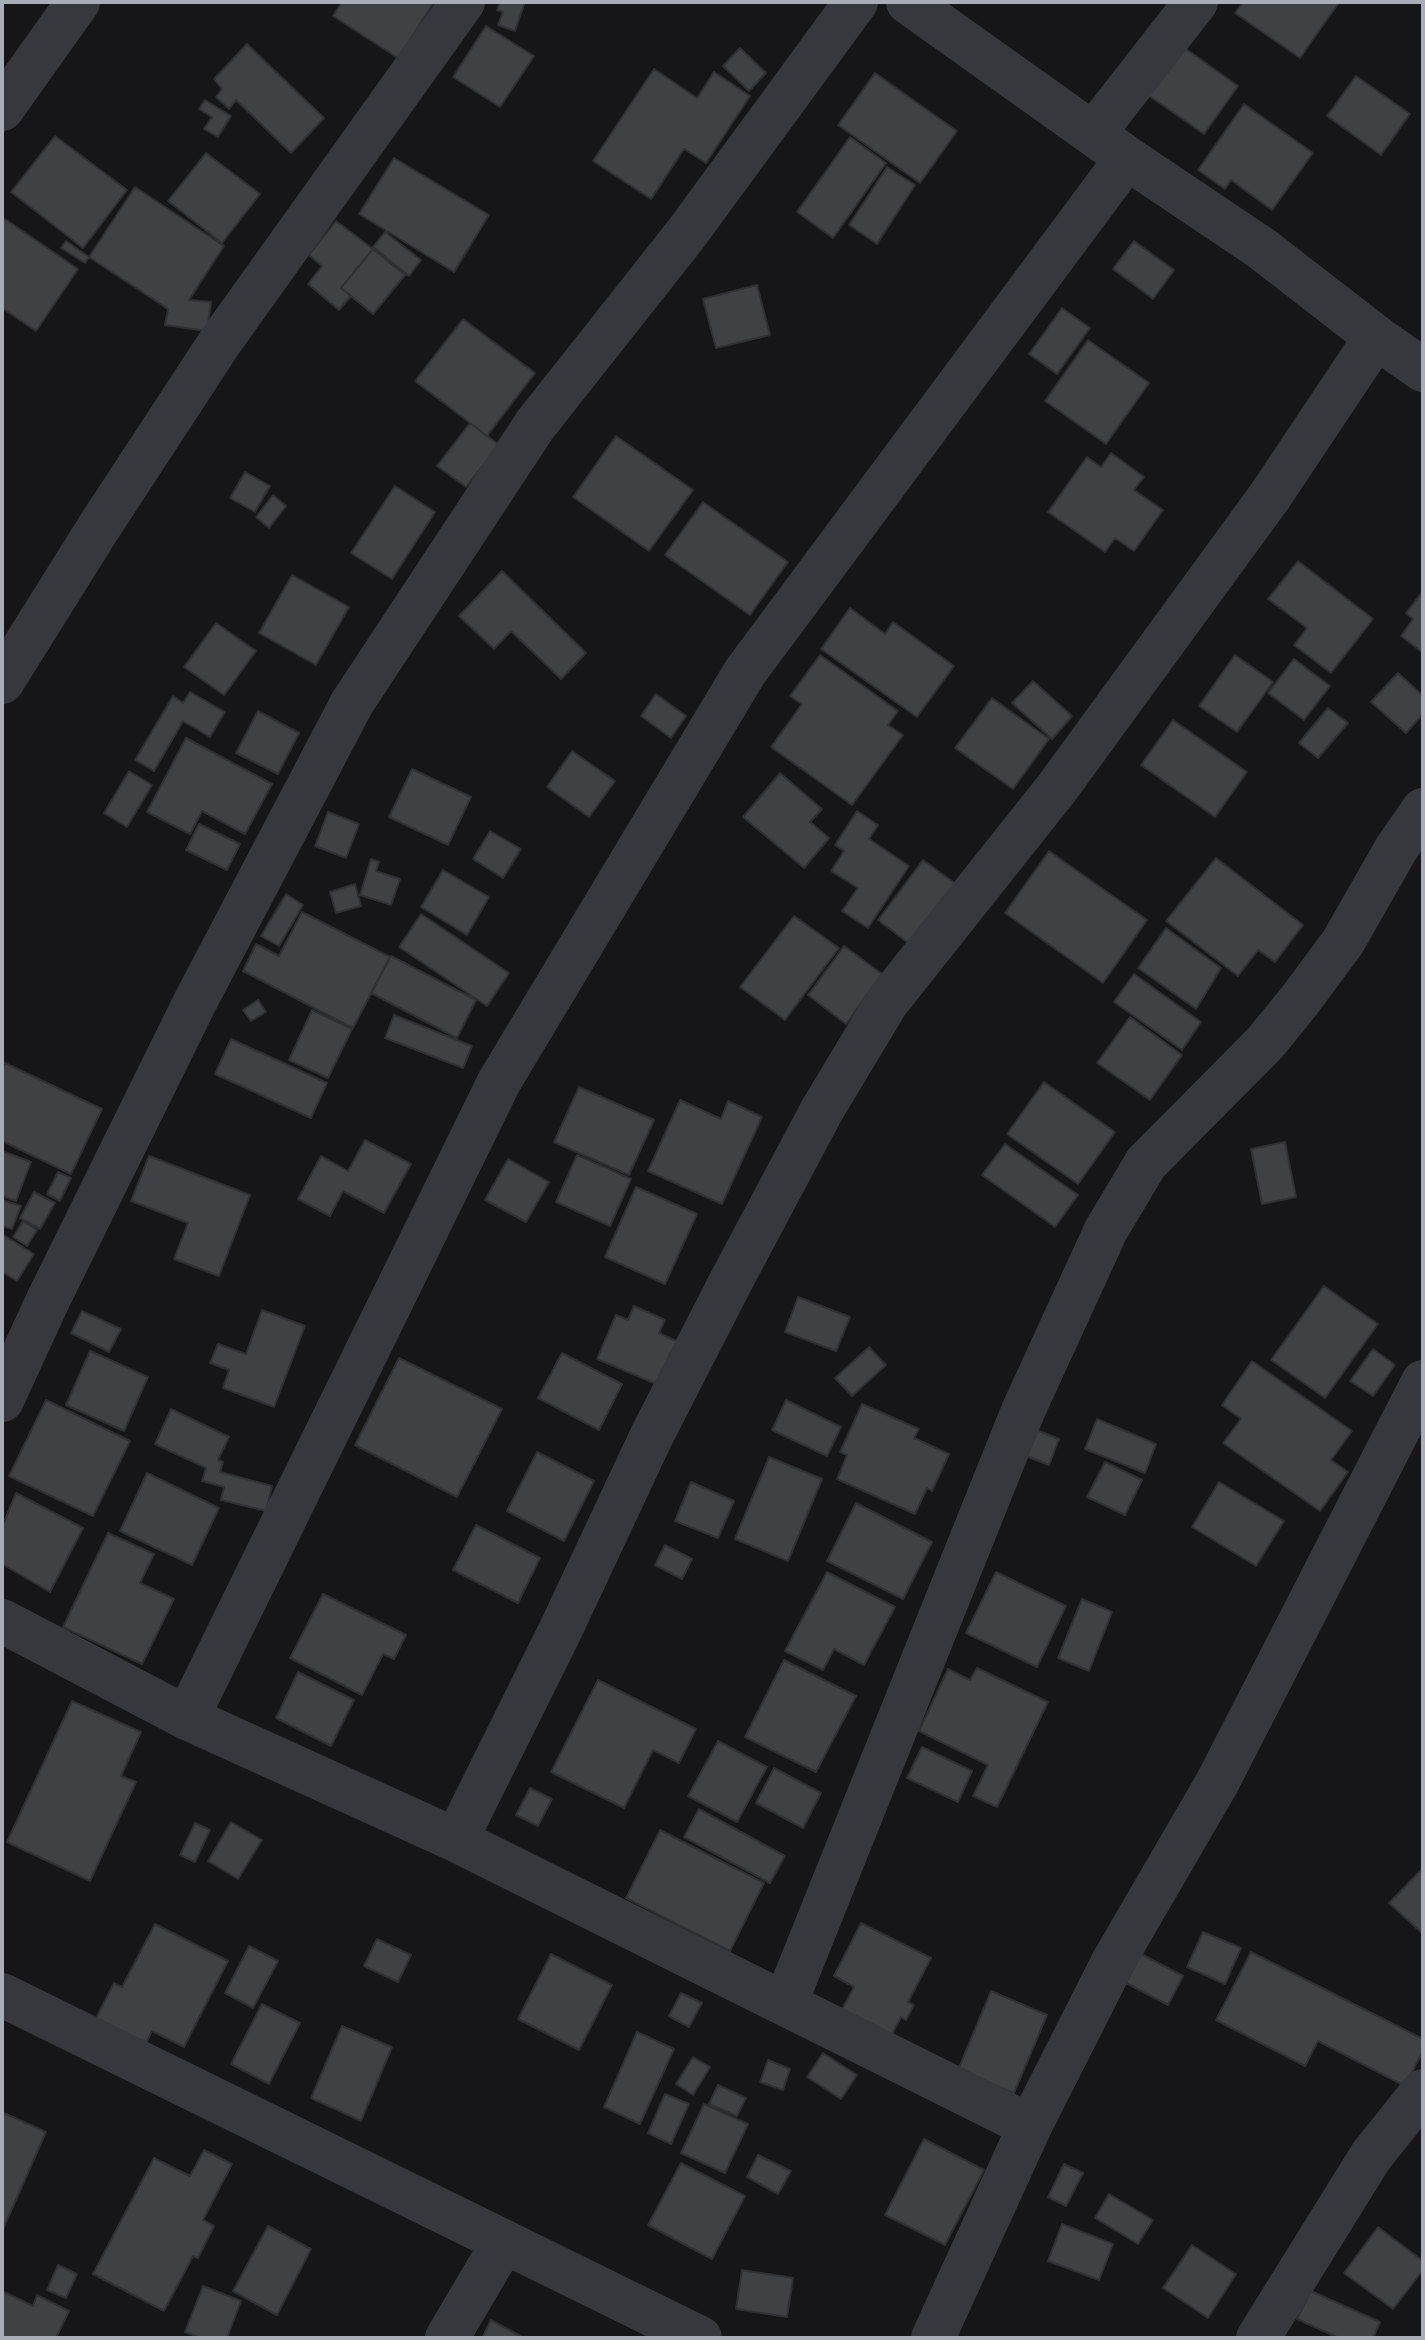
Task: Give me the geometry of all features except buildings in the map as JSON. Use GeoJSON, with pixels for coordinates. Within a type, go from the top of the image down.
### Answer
{"type":"FeatureCollection","features":[{"type":"Feature","properties":{"kind":"street"},"geometry":{"type":"LineString","coordinates":[[2,109],[78,2]]}},
{"type":"Feature","properties":{"kind":"street"},"geometry":{"type":"LineString","coordinates":[[2,682],[220,342],[463,2]]}},
{"type":"Feature","properties":{"kind":"street"},"geometry":{"type":"LineString","coordinates":[[2,1400],[195,1002],[352,703],[535,425],[686,234],[856,2]]}},
{"type":"Feature","properties":{"kind":"street"},"geometry":{"type":"LineString","coordinates":[[908,2],[1110,146],[1261,248],[1423,370]]}},
{"type":"Feature","properties":{"kind":"street"},"geometry":{"type":"LineString","coordinates":[[187,1718],[499,1082],[745,672],[1110,146],[1196,2]]}},
{"type":"Feature","properties":{"kind":"street"},"geometry":{"type":"LineString","coordinates":[[456,1840],[560,1631],[652,1435],[822,1110],[887,1002],[1057,788],[1270,496],[1376,337]]}},
{"type":"Feature","properties":{"kind":"street"},"geometry":{"type":"LineString","coordinates":[[785,2004],[1023,1411],[1106,1230],[1146,1163],[1265,1043],[1300,1000],[1343,942],[1396,849],[1423,810]]}},
{"type":"Feature","properties":{"kind":"street"},"geometry":{"type":"LineString","coordinates":[[933,2338],[1030,2126],[1113,1962],[1217,1783],[1423,1382]]}},
{"type":"Feature","properties":{"kind":"street"},"geometry":{"type":"LineString","coordinates":[[2,1621],[187,1718],[456,1840],[1030,2126]]}},
{"type":"Feature","properties":{"kind":"street"},"geometry":{"type":"LineString","coordinates":[[2,1995],[700,2338]]}},
{"type":"Feature","properties":{"kind":"street"},"geometry":{"type":"LineString","coordinates":[[1258,2338],[1371,2156],[1423,2091]]}},
{"type":"Feature","properties":{"kind":"street"},"geometry":{"type":"LineString","coordinates":[[447,2338],[503,2243]]}}]}
